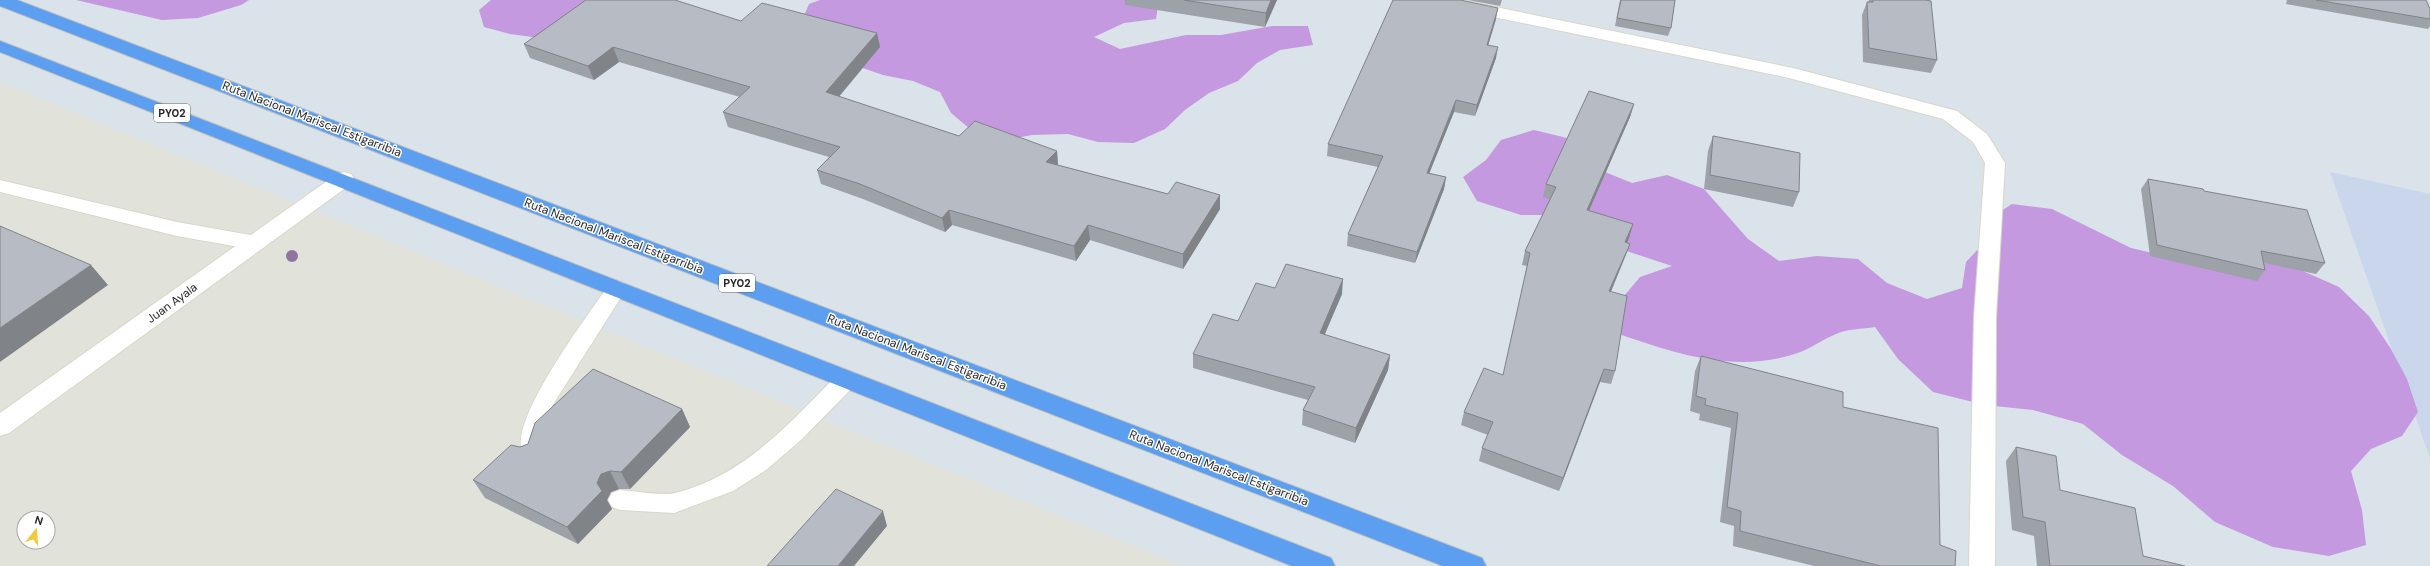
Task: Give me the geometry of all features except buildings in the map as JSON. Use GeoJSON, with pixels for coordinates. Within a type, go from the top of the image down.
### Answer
{"type":"FeatureCollection","features":[{"type":"Feature","properties":{"kind":"highway","name":"Ruta Nacional Mariscal Estigarribia"},"geometry":{"type":"LineString","coordinates":[[1,0],[1473,566]]}},
{"type":"Feature","properties":{"kind":"highway","name":"PY02"},"geometry":{"type":"LineString","coordinates":[[0,46],[344,180],[1322,566]]}},
{"type":"Feature","properties":{"kind":"street"},"geometry":{"type":"LineString","coordinates":[[1435,0],[1786,72],[1950,115],[1980,138],[1995,163],[1984,317],[1982,566]]}},
{"type":"Feature","properties":{"kind":"street","name":"Juan Ayala"},"geometry":{"type":"LineString","coordinates":[[0,426],[344,180]]}},
{"type":"Feature","properties":{"kind":"lane"},"geometry":{"type":"LineString","coordinates":[[0,186],[177,229],[256,243]]}},
{"type":"Feature","properties":{"kind":"lane"},"geometry":{"type":"LineString","coordinates":[[530,455],[532,434],[542,404],[617,288]]}},
{"type":"Feature","properties":{"kind":"lane"},"geometry":{"type":"LineString","coordinates":[[620,500],[674,503],[725,484],[758,464],[793,434],[847,379]]}},
{"type":"Feature","properties":{"kind":"shaded area"},"geometry":{"type":"Polygon","coordinates":[[[76,0],[249,0],[241,5],[198,18],[162,20],[76,0]]]}},
{"type":"Feature","properties":{"kind":"shaded area"},"geometry":{"type":"Polygon","coordinates":[[[491,0],[670,0],[540,38],[510,34],[484,27],[479,10],[491,0]]]}},
{"type":"Feature","properties":{"kind":"shaded area"},"geometry":{"type":"Polygon","coordinates":[[[820,0],[1159,0],[1156,19],[1124,23],[1094,37],[1120,49],[1186,35],[1221,35],[1272,26],[1308,26],[1313,45],[1280,50],[1257,63],[1238,81],[1209,93],[1185,110],[1165,129],[1134,143],[1098,142],[1068,134],[1032,135],[996,142],[970,129],[951,113],[940,92],[913,81],[883,75],[854,65],[801,23],[809,4],[820,0]]]}},
{"type":"Feature","properties":{"kind":"shaded area"},"geometry":{"type":"Polygon","coordinates":[[[0,82],[1077,523],[1184,566],[0,566],[0,82]]]}},
{"type":"Feature","properties":{"kind":"shaded area"},"geometry":{"type":"Polygon","coordinates":[[[1534,130],[1567,138],[1600,170],[1632,183],[1667,175],[1704,189],[1748,239],[1779,261],[1817,256],[1858,259],[1887,283],[1927,299],[1962,288],[1966,262],[1984,243],[1989,219],[2012,204],[2052,209],[2131,248],[2174,258],[2211,254],[2296,268],[2339,287],[2369,316],[2391,349],[2407,379],[2418,412],[2402,436],[2371,449],[2351,471],[2362,510],[2366,545],[2329,556],[2273,547],[2215,522],[2173,486],[2122,455],[2083,424],[2033,410],[1985,405],[1933,392],[1898,359],[1875,327],[1840,332],[1803,351],[1779,358],[1733,362],[1687,355],[1619,334],[1619,302],[1640,277],[1672,266],[1587,238],[1562,215],[1521,215],[1477,201],[1463,177],[1486,160],[1501,140],[1534,130]]]}},
{"type":"Feature","properties":{"kind":"shaded area"},"geometry":{"type":"Polygon","coordinates":[[[2330,172],[2430,194],[2430,458],[2330,172]]]}}]}
